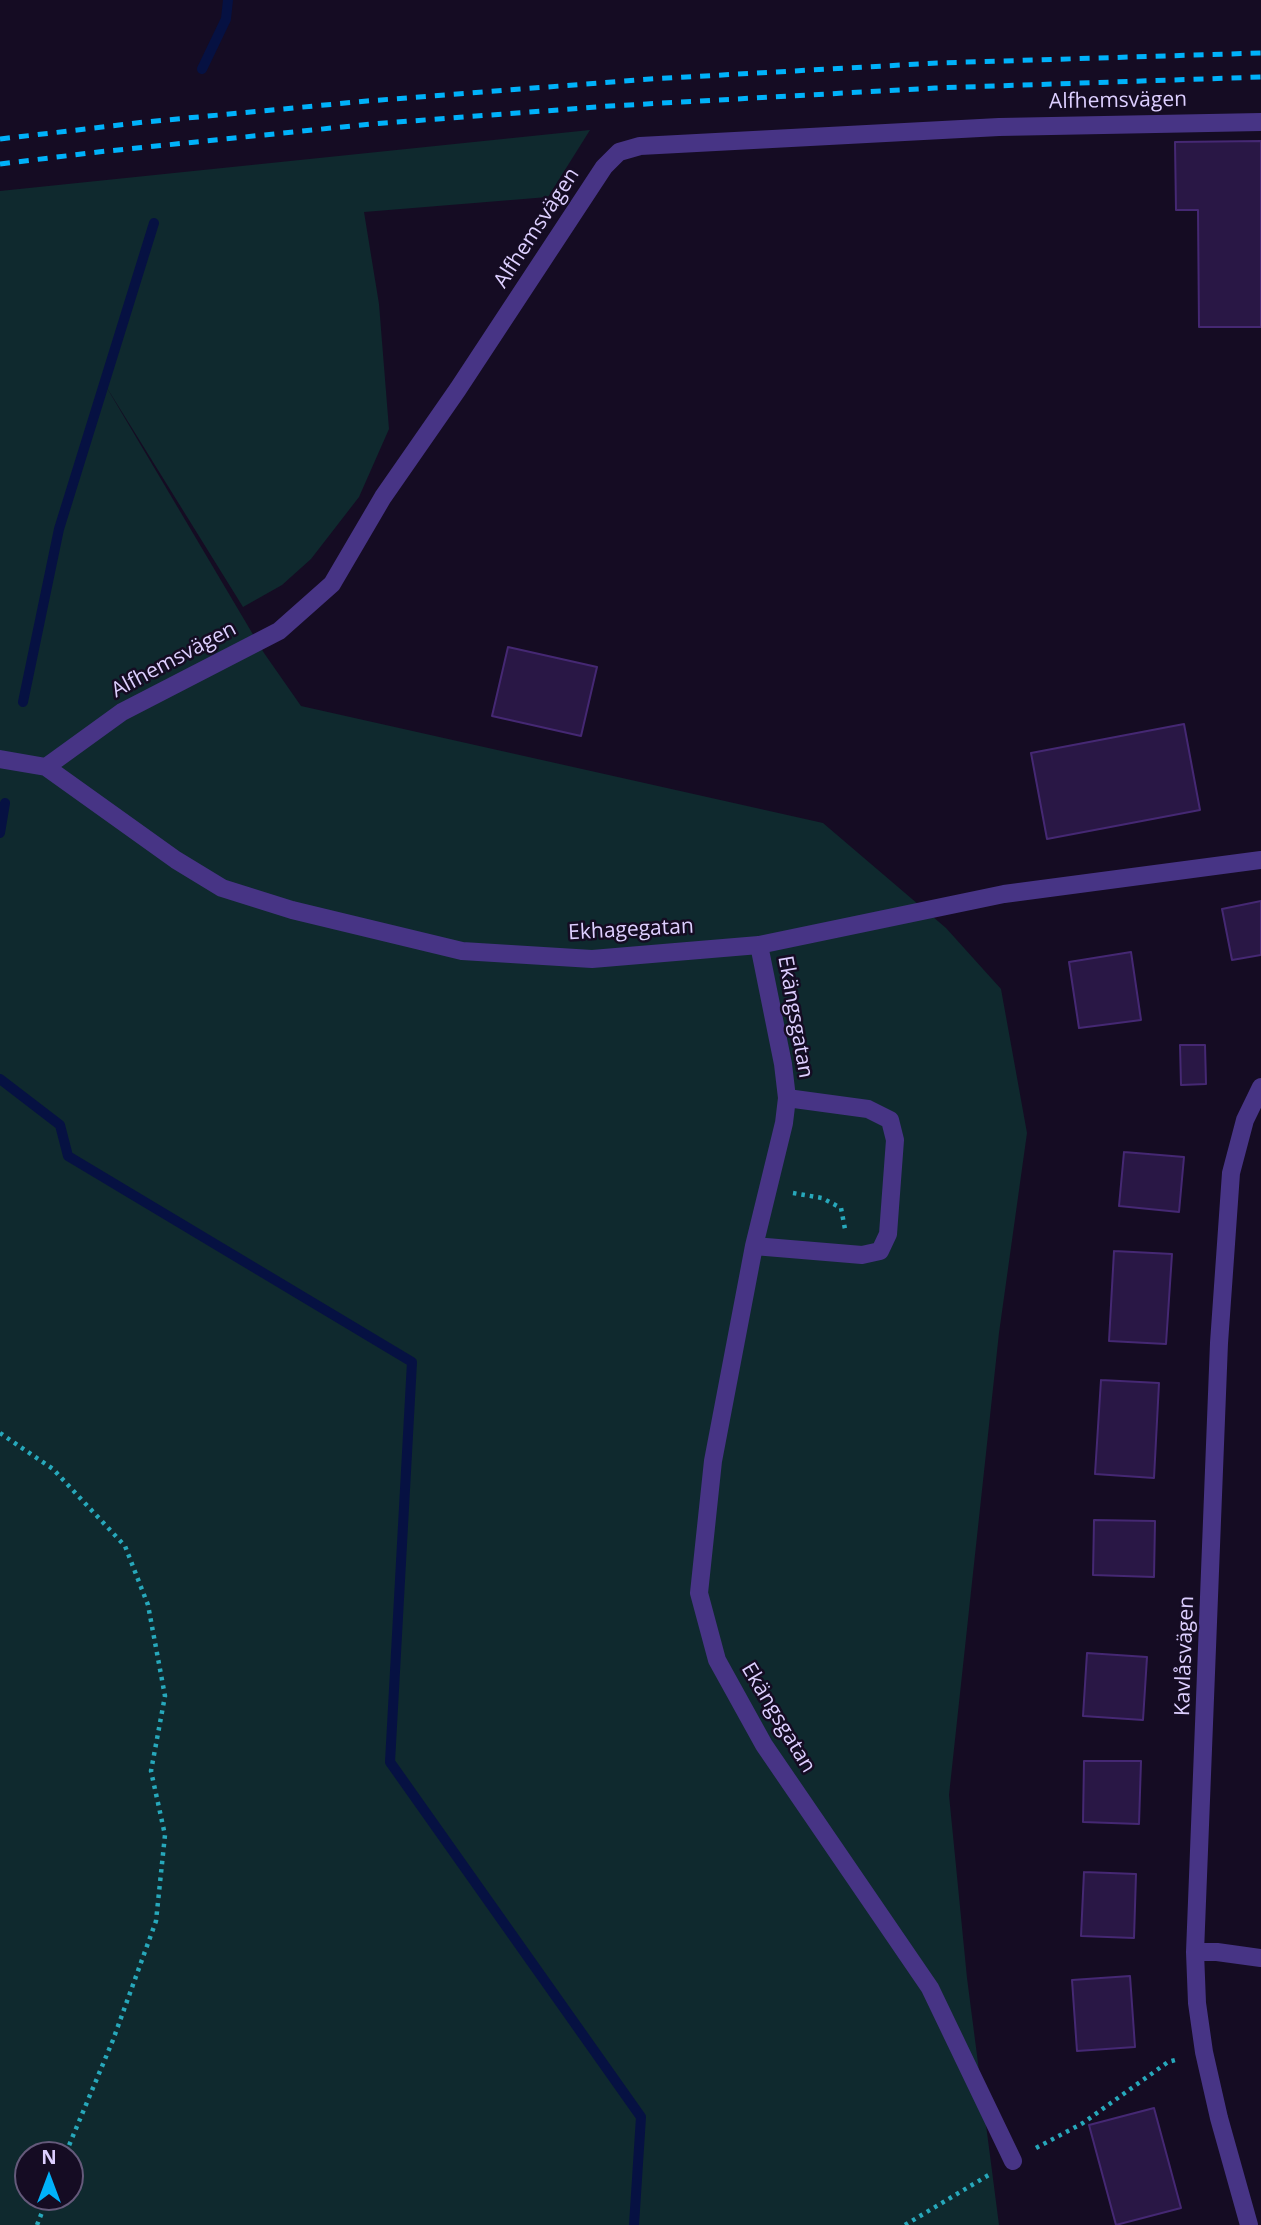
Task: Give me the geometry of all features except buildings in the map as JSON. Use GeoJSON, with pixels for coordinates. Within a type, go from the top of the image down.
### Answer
{"type":"FeatureCollection","features":[{"type":"Feature","properties":{"kind":"street","name":"Alfhemsvägen"},"geometry":{"type":"LineString","coordinates":[[47,767],[122,712],[279,631],[332,584],[383,496],[458,389],[604,167],[619,152],[640,146],[999,127],[1261,122]]}},
{"type":"Feature","properties":{"kind":"street","name":"Ekhagegatan"},"geometry":{"type":"LineString","coordinates":[[0,759],[47,767],[176,860],[222,888],[292,910],[463,950],[592,959],[759,945],[1004,894],[1261,860]]}},
{"type":"Feature","properties":{"kind":"street","name":"Ekängsgatan"},"geometry":{"type":"LineString","coordinates":[[759,945],[783,1064],[787,1098],[754,1246],[713,1461],[699,1593],[717,1660],[764,1745],[930,1988],[1013,2161]]}},
{"type":"Feature","properties":{"kind":"street","name":"Kavlåsvägen"},"geometry":{"type":"LineString","coordinates":[[1250,2225],[1219,2118],[1204,2052],[1197,2003],[1195,1952],[1219,1343],[1231,1173],[1245,1120],[1261,1087]]}},
{"type":"Feature","properties":{"kind":"street","name":"Ekängsgatan"},"geometry":{"type":"LineString","coordinates":[[754,1246],[862,1255],[880,1251],[888,1234],[895,1140],[890,1120],[868,1109],[787,1098]]}},
{"type":"Feature","properties":{"kind":"street"},"geometry":{"type":"LineString","coordinates":[[1195,1952],[1261,1958]]}},
{"type":"Feature","properties":{"kind":"path"},"geometry":{"type":"LineString","coordinates":[[768,1188],[822,1198],[841,1208],[845,1224],[843,1255]]}},
{"type":"Feature","properties":{"kind":"path"},"geometry":{"type":"LineString","coordinates":[[0,1433],[53,1469],[125,1546],[148,1605],[165,1696],[151,1771],[165,1835],[156,1921],[113,2040],[71,2141]]}},
{"type":"Feature","properties":{"kind":"path"},"geometry":{"type":"LineString","coordinates":[[905,2225],[1083,2123],[1168,2062],[1204,2052]]}},
{"type":"Feature","properties":{"kind":"green space"},"geometry":{"type":"Polygon","coordinates":[[[590,130],[548,197],[364,212],[379,304],[389,429],[359,497],[311,559],[282,585],[243,607],[104,383],[264,653],[301,706],[823,823],[946,928],[1001,989],[1027,1133],[999,1333],[949,1795],[967,1978],[999,2225],[0,2225],[0,191],[590,130]]]}},
{"type":"Feature","properties":{"kind":"waterway"},"geometry":{"type":"LineString","coordinates":[[202,69],[226,19],[228,0]]}},
{"type":"Feature","properties":{"kind":"waterway"},"geometry":{"type":"LineString","coordinates":[[23,702],[59,529],[154,223]]}},
{"type":"Feature","properties":{"kind":"waterway"},"geometry":{"type":"LineString","coordinates":[[0,833],[5,803]]}},
{"type":"Feature","properties":{"kind":"waterway"},"geometry":{"type":"LineString","coordinates":[[0,1079],[60,1125],[68,1156],[412,1362],[390,1762],[641,2117],[634,2225]]}},
{"type":"Feature","properties":{"kind":"railway"},"geometry":{"type":"LineString","coordinates":[[0,139],[367,101],[650,79],[937,63],[1261,53]]}},
{"type":"Feature","properties":{"kind":"railway"},"geometry":{"type":"LineString","coordinates":[[0,164],[371,124],[610,106],[935,88],[1261,77]]}}]}
